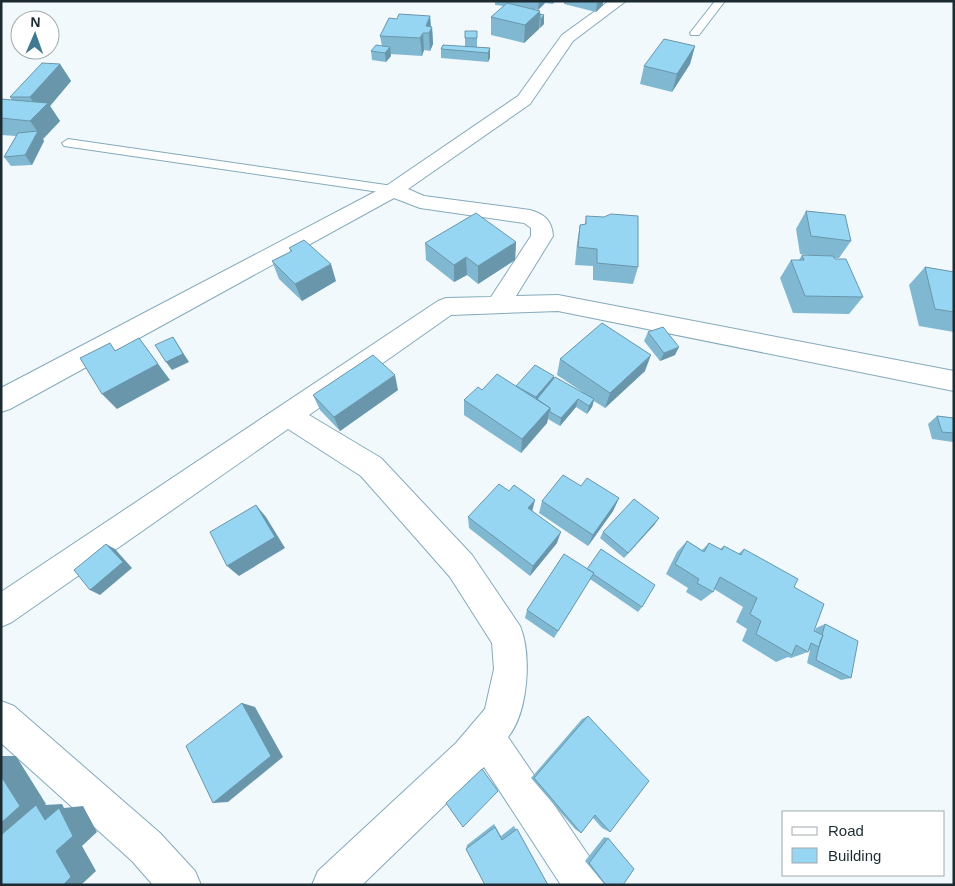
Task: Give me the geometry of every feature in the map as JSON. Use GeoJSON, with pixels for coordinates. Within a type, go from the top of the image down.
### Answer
{"type":"FeatureCollection","features":[{"type":"Feature","properties":{"kind":"street"},"geometry":{"type":"LineString","coordinates":[[1,401],[393,190],[445,152],[524,100],[566,38],[618,1]]}},
{"type":"Feature","properties":{"kind":"street"},"geometry":{"type":"LineString","coordinates":[[393,190],[420,202],[530,217],[542,225],[542,236],[498,305]]}},
{"type":"Feature","properties":{"kind":"street"},"geometry":{"type":"LineString","coordinates":[[1,611],[446,307],[558,303],[954,381]]}},
{"type":"Feature","properties":{"kind":"street"},"geometry":{"type":"LineString","coordinates":[[287,415],[372,467],[460,566],[508,638],[511,670],[502,718],[469,756],[332,885]]}},
{"type":"Feature","properties":{"kind":"street"},"geometry":{"type":"LineString","coordinates":[[1,718],[146,847],[181,885]]}},
{"type":"Feature","properties":{"kind":"street"},"geometry":{"type":"LineString","coordinates":[[486,737],[585,885]]}},
{"type":"Feature","properties":{"kind":"lane"},"geometry":{"type":"LineString","coordinates":[[695,33],[720,1]]}},
{"type":"Feature","properties":{"kind":"lane"},"geometry":{"type":"LineString","coordinates":[[68,143],[393,190]]}},
{"type":"Feature","properties":{"kind":"building"},"geometry":{"type":"Polygon","coordinates":[[[507,3],[540,11],[525,25],[491,17],[507,3]]]}},
{"type":"Feature","properties":{"kind":"building"},"geometry":{"type":"Polygon","coordinates":[[[399,14],[430,16],[426,26],[432,27],[429,33],[423,33],[420,38],[380,36],[389,18],[397,19],[399,14]]]}},
{"type":"Feature","properties":{"kind":"building"},"geometry":{"type":"Polygon","coordinates":[[[465,31],[477,31],[477,38],[465,38],[465,31]]]}},
{"type":"Feature","properties":{"kind":"building"},"geometry":{"type":"Polygon","coordinates":[[[664,39],[695,46],[677,74],[644,66],[664,39]]]}},
{"type":"Feature","properties":{"kind":"building"},"geometry":{"type":"Polygon","coordinates":[[[376,45],[390,47],[385,53],[371,51],[376,45]]]}},
{"type":"Feature","properties":{"kind":"building"},"geometry":{"type":"Polygon","coordinates":[[[443,45],[490,48],[488,53],[441,49],[443,45]]]}},
{"type":"Feature","properties":{"kind":"building"},"geometry":{"type":"Polygon","coordinates":[[[42,63],[60,64],[30,97],[10,97],[42,63]]]}},
{"type":"Feature","properties":{"kind":"building"},"geometry":{"type":"Polygon","coordinates":[[[1,99],[48,103],[30,121],[1,118],[1,99]]]}},
{"type":"Feature","properties":{"kind":"building"},"geometry":{"type":"Polygon","coordinates":[[[38,131],[25,155],[4,157],[18,133],[38,131]]]}},
{"type":"Feature","properties":{"kind":"building"},"geometry":{"type":"Polygon","coordinates":[[[806,211],[845,215],[851,241],[811,236],[806,211]]]}},
{"type":"Feature","properties":{"kind":"building"},"geometry":{"type":"Polygon","coordinates":[[[476,213],[516,242],[478,266],[466,257],[454,265],[425,243],[476,213]]]}},
{"type":"Feature","properties":{"kind":"building"},"geometry":{"type":"Polygon","coordinates":[[[611,214],[638,216],[638,267],[597,263],[597,249],[578,247],[580,225],[586,224],[586,216],[604,217],[611,214]]]}},
{"type":"Feature","properties":{"kind":"building"},"geometry":{"type":"Polygon","coordinates":[[[304,240],[331,264],[295,284],[272,261],[292,251],[289,248],[304,240]]]}},
{"type":"Feature","properties":{"kind":"building"},"geometry":{"type":"Polygon","coordinates":[[[802,255],[833,256],[835,259],[846,259],[863,297],[805,296],[791,260],[804,260],[802,255]]]}},
{"type":"Feature","properties":{"kind":"building"},"geometry":{"type":"Polygon","coordinates":[[[925,267],[954,272],[954,312],[935,309],[925,267]]]}},
{"type":"Feature","properties":{"kind":"building"},"geometry":{"type":"Polygon","coordinates":[[[602,323],[651,355],[610,393],[560,359],[602,323]]]}},
{"type":"Feature","properties":{"kind":"building"},"geometry":{"type":"Polygon","coordinates":[[[663,327],[679,347],[664,353],[648,332],[663,327]]]}},
{"type":"Feature","properties":{"kind":"building"},"geometry":{"type":"Polygon","coordinates":[[[173,337],[183,354],[166,362],[155,345],[173,337]]]}},
{"type":"Feature","properties":{"kind":"building"},"geometry":{"type":"Polygon","coordinates":[[[139,338],[158,364],[102,394],[80,358],[110,343],[115,351],[139,338]]]}},
{"type":"Feature","properties":{"kind":"building"},"geometry":{"type":"Polygon","coordinates":[[[373,355],[395,375],[334,417],[313,395],[373,355]]]}},
{"type":"Feature","properties":{"kind":"building"},"geometry":{"type":"Polygon","coordinates":[[[535,365],[554,376],[536,397],[516,386],[535,365]]]}},
{"type":"Feature","properties":{"kind":"building"},"geometry":{"type":"Polygon","coordinates":[[[497,374],[550,408],[522,439],[464,400],[478,387],[482,390],[497,374]]]}},
{"type":"Feature","properties":{"kind":"building"},"geometry":{"type":"Polygon","coordinates":[[[555,377],[594,399],[589,406],[578,399],[561,418],[550,412],[550,408],[537,399],[555,377]]]}},
{"type":"Feature","properties":{"kind":"building"},"geometry":{"type":"Polygon","coordinates":[[[937,416],[954,418],[954,433],[942,432],[937,416]]]}},
{"type":"Feature","properties":{"kind":"building"},"geometry":{"type":"Polygon","coordinates":[[[563,475],[581,486],[587,478],[619,498],[593,535],[542,501],[563,475]]]}},
{"type":"Feature","properties":{"kind":"building"},"geometry":{"type":"Polygon","coordinates":[[[499,484],[509,491],[514,485],[535,500],[528,508],[561,532],[533,566],[468,517],[499,484]]]}},
{"type":"Feature","properties":{"kind":"building"},"geometry":{"type":"Polygon","coordinates":[[[634,499],[659,518],[628,553],[603,532],[634,499]]]}},
{"type":"Feature","properties":{"kind":"building"},"geometry":{"type":"Polygon","coordinates":[[[256,505],[275,537],[227,566],[210,532],[256,505]]]}},
{"type":"Feature","properties":{"kind":"building"},"geometry":{"type":"Polygon","coordinates":[[[687,541],[704,552],[709,543],[722,550],[724,546],[741,555],[744,549],[798,579],[794,587],[824,604],[814,631],[823,635],[819,647],[811,643],[808,652],[796,645],[792,655],[756,634],[761,621],[750,614],[757,598],[720,577],[713,592],[697,583],[699,579],[675,564],[687,541]]]}},
{"type":"Feature","properties":{"kind":"building"},"geometry":{"type":"Polygon","coordinates":[[[106,544],[123,562],[90,590],[74,570],[106,544]]]}},
{"type":"Feature","properties":{"kind":"building"},"geometry":{"type":"Polygon","coordinates":[[[601,549],[655,585],[642,607],[587,569],[601,549]]]}},
{"type":"Feature","properties":{"kind":"building"},"geometry":{"type":"Polygon","coordinates":[[[564,554],[594,573],[558,631],[527,610],[564,554]]]}},
{"type":"Feature","properties":{"kind":"building"},"geometry":{"type":"Polygon","coordinates":[[[825,624],[858,641],[851,678],[816,660],[825,624]]]}},
{"type":"Feature","properties":{"kind":"building"},"geometry":{"type":"Polygon","coordinates":[[[242,703],[271,756],[213,803],[186,746],[242,703]]]}},
{"type":"Feature","properties":{"kind":"building"},"geometry":{"type":"Polygon","coordinates":[[[588,716],[649,781],[610,832],[595,815],[581,833],[534,778],[588,716]]]}},
{"type":"Feature","properties":{"kind":"building"},"geometry":{"type":"Polygon","coordinates":[[[482,769],[498,791],[463,827],[446,803],[482,769]]]}},
{"type":"Feature","properties":{"kind":"building"},"geometry":{"type":"Polygon","coordinates":[[[1,776],[20,806],[1,823],[1,776]]]}},
{"type":"Feature","properties":{"kind":"building"},"geometry":{"type":"Polygon","coordinates":[[[36,805],[45,820],[59,808],[73,836],[56,851],[71,877],[63,885],[1,885],[1,835],[36,805]]]}},
{"type":"Feature","properties":{"kind":"building"},"geometry":{"type":"Polygon","coordinates":[[[495,827],[502,840],[517,829],[548,885],[485,885],[466,849],[495,827]]]}},
{"type":"Feature","properties":{"kind":"building"},"geometry":{"type":"Polygon","coordinates":[[[608,838],[634,869],[623,885],[606,885],[589,863],[608,838]]]}}]}
